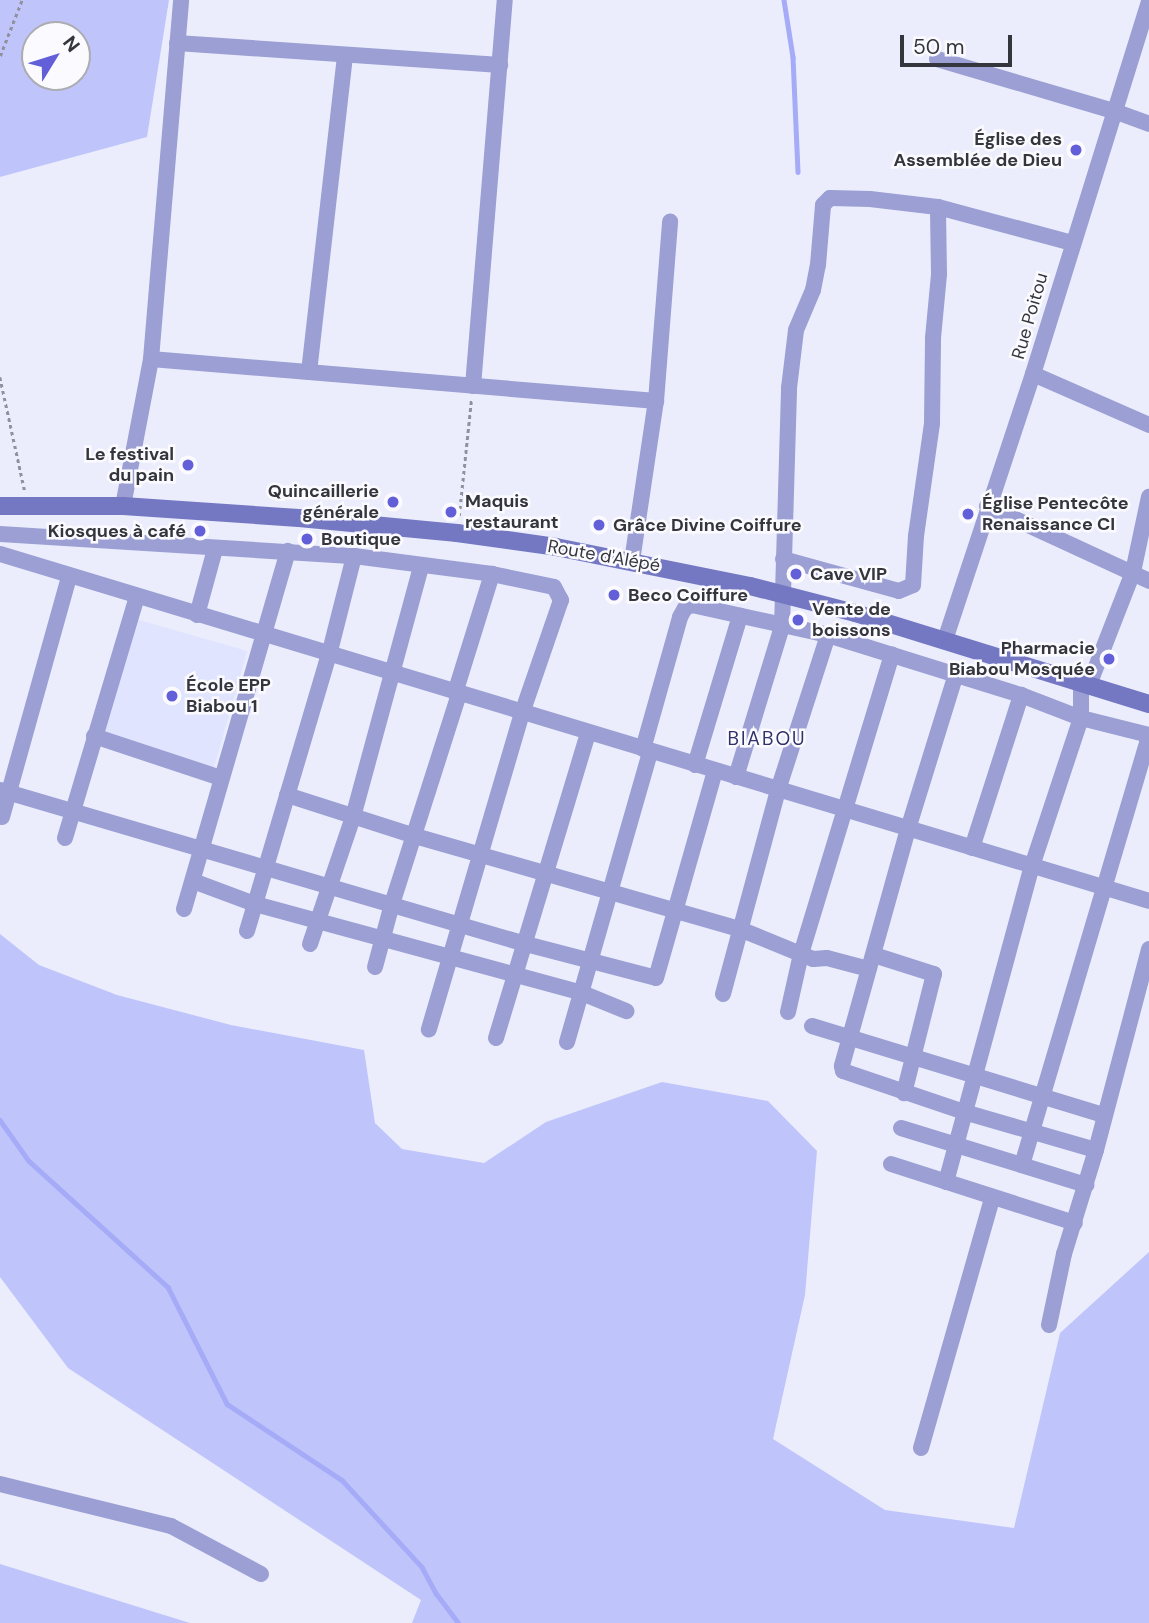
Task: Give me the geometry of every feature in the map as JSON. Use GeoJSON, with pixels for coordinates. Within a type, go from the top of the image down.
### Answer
{"type":"FeatureCollection","features":[{"type":"Feature","properties":{"kind":"main road","name":"Route d'Alépé"},"geometry":{"type":"LineString","coordinates":[[0,506],[123,506],[457,533],[632,561],[782,594],[945,640],[1149,704]]}},
{"type":"Feature","properties":{"kind":"street"},"geometry":{"type":"LineString","coordinates":[[123,506],[151,359],[181,0]]}},
{"type":"Feature","properties":{"kind":"street"},"geometry":{"type":"LineString","coordinates":[[473,386],[505,0]]}},
{"type":"Feature","properties":{"kind":"street","name":"Rue Poitou"},"geometry":{"type":"LineString","coordinates":[[945,640],[987,506],[1033,374],[1149,1]]}},
{"type":"Feature","properties":{"kind":"street"},"geometry":{"type":"LineString","coordinates":[[177,43],[500,65]]}},
{"type":"Feature","properties":{"kind":"street"},"geometry":{"type":"LineString","coordinates":[[309,372],[345,55]]}},
{"type":"Feature","properties":{"kind":"street"},"geometry":{"type":"LineString","coordinates":[[937,59],[1114,111],[1149,124]]}},
{"type":"Feature","properties":{"kind":"street"},"geometry":{"type":"LineString","coordinates":[[736,777],[782,627],[789,388],[796,330],[813,290],[818,265],[823,205],[830,198],[870,199],[937,208],[1072,243]]}},
{"type":"Feature","properties":{"kind":"street"},"geometry":{"type":"LineString","coordinates":[[783,559],[899,590],[913,586],[916,536],[932,423],[933,338],[939,274],[937,208]]}},
{"type":"Feature","properties":{"kind":"street"},"geometry":{"type":"LineString","coordinates":[[632,561],[656,401],[670,222]]}},
{"type":"Feature","properties":{"kind":"street"},"geometry":{"type":"LineString","coordinates":[[151,359],[656,401]]}},
{"type":"Feature","properties":{"kind":"street"},"geometry":{"type":"LineString","coordinates":[[1033,374],[1149,425]]}},
{"type":"Feature","properties":{"kind":"street"},"geometry":{"type":"LineString","coordinates":[[946,1182],[1032,866],[1081,718],[1085,684],[1133,572],[1149,497]]}},
{"type":"Feature","properties":{"kind":"street"},"geometry":{"type":"LineString","coordinates":[[987,506],[1149,581]]}},
{"type":"Feature","properties":{"kind":"street"},"geometry":{"type":"LineString","coordinates":[[0,534],[354,556],[492,575],[554,587],[561,600],[522,713],[481,855],[458,923],[429,1030]]}},
{"type":"Feature","properties":{"kind":"street"},"geometry":{"type":"LineString","coordinates":[[197,615],[215,549]]}},
{"type":"Feature","properties":{"kind":"street"},"geometry":{"type":"LineString","coordinates":[[184,909],[261,635],[288,551]]}},
{"type":"Feature","properties":{"kind":"street"},"geometry":{"type":"LineString","coordinates":[[0,554],[1149,901]]}},
{"type":"Feature","properties":{"kind":"street"},"geometry":{"type":"LineString","coordinates":[[247,931],[330,655],[354,556]]}},
{"type":"Feature","properties":{"kind":"street"},"geometry":{"type":"LineString","coordinates":[[310,944],[353,817],[421,567]]}},
{"type":"Feature","properties":{"kind":"street"},"geometry":{"type":"LineString","coordinates":[[375,967],[391,904],[415,836],[492,575]]}},
{"type":"Feature","properties":{"kind":"street"},"geometry":{"type":"LineString","coordinates":[[2,817],[5,791],[69,577]]}},
{"type":"Feature","properties":{"kind":"street"},"geometry":{"type":"LineString","coordinates":[[65,838],[137,597]]}},
{"type":"Feature","properties":{"kind":"street"},"geometry":{"type":"LineString","coordinates":[[568,1042],[685,608],[692,605],[828,635],[1021,695],[1081,718],[1149,735],[1022,1165]]}},
{"type":"Feature","properties":{"kind":"street"},"geometry":{"type":"LineString","coordinates":[[695,765],[740,616]]}},
{"type":"Feature","properties":{"kind":"street"},"geometry":{"type":"LineString","coordinates":[[723,994],[778,790],[828,635]]}},
{"type":"Feature","properties":{"kind":"street"},"geometry":{"type":"LineString","coordinates":[[788,1012],[801,954],[892,655]]}},
{"type":"Feature","properties":{"kind":"street"},"geometry":{"type":"LineString","coordinates":[[956,674],[908,829],[849,1038],[843,1071],[964,1112],[1031,1129],[1096,1150]]}},
{"type":"Feature","properties":{"kind":"street"},"geometry":{"type":"LineString","coordinates":[[971,848],[1021,695]]}},
{"type":"Feature","properties":{"kind":"street"},"geometry":{"type":"LineString","coordinates":[[496,1038],[588,733]]}},
{"type":"Feature","properties":{"kind":"street"},"geometry":{"type":"LineString","coordinates":[[94,736],[221,778]]}},
{"type":"Feature","properties":{"kind":"street"},"geometry":{"type":"LineString","coordinates":[[5,791],[523,943],[656,978],[715,771]]}},
{"type":"Feature","properties":{"kind":"street"},"geometry":{"type":"LineString","coordinates":[[287,795],[415,836],[545,874],[611,890],[742,930],[813,959],[872,962],[934,974],[904,1093]]}},
{"type":"Feature","properties":{"kind":"street"},"geometry":{"type":"LineString","coordinates":[[192,881],[255,904],[582,993],[626,1011]]}},
{"type":"Feature","properties":{"kind":"street"},"geometry":{"type":"LineString","coordinates":[[1049,1325],[1064,1254],[1096,1150],[1149,949]]}},
{"type":"Feature","properties":{"kind":"street"},"geometry":{"type":"LineString","coordinates":[[812,1026],[1104,1115]]}},
{"type":"Feature","properties":{"kind":"street"},"geometry":{"type":"LineString","coordinates":[[901,1128],[1086,1185]]}},
{"type":"Feature","properties":{"kind":"street"},"geometry":{"type":"LineString","coordinates":[[891,1164],[1075,1223]]}},
{"type":"Feature","properties":{"kind":"street"},"geometry":{"type":"LineString","coordinates":[[921,1448],[992,1198]]}},
{"type":"Feature","properties":{"kind":"street"},"geometry":{"type":"LineString","coordinates":[[0,1485],[171,1527],[261,1574]]}},
{"type":"Feature","properties":{"kind":"path"},"geometry":{"type":"LineString","coordinates":[[0,56],[22,0]]}},
{"type":"Feature","properties":{"kind":"path"},"geometry":{"type":"LineString","coordinates":[[0,377],[27,505]]}},
{"type":"Feature","properties":{"kind":"path"},"geometry":{"type":"LineString","coordinates":[[457,533],[473,386]]}},
{"type":"Feature","properties":{"kind":"shaded area"},"geometry":{"type":"Polygon","coordinates":[[[0,0],[169,0],[147,137],[0,177],[0,0]]]}},
{"type":"Feature","properties":{"kind":"shaded area","name":"École EPP Biabou 1"},"geometry":{"type":"Polygon","coordinates":[[[132,618],[247,651],[213,772],[97,739],[132,618]]]}},
{"type":"Feature","properties":{"kind":"shaded area"},"geometry":{"type":"Polygon","coordinates":[[[0,934],[39,965],[117,995],[231,1025],[364,1050],[375,1123],[402,1149],[484,1163],[546,1122],[662,1082],[768,1101],[817,1151],[805,1295],[773,1439],[885,1510],[1014,1528],[1060,1333],[1149,1252],[1149,1623],[412,1623],[421,1600],[68,1368],[0,1277],[0,934]]]}},
{"type":"Feature","properties":{"kind":"shaded area"},"geometry":{"type":"Polygon","coordinates":[[[0,1564],[190,1623],[0,1623],[0,1564]]]}},
{"type":"Feature","properties":{"kind":"waterway"},"geometry":{"type":"LineString","coordinates":[[784,0],[793,57],[798,172]]}},
{"type":"Feature","properties":{"kind":"waterway"},"geometry":{"type":"LineString","coordinates":[[0,1120],[29,1161],[168,1287],[227,1404],[342,1480],[422,1567],[436,1593],[459,1623]]}},
{"type":"Feature","properties":{"kind":"place","name":"Église des Assemblée de Dieu"},"geometry":{"type":"Point","coordinates":[1076,150]}},
{"type":"Feature","properties":{"kind":"place","name":"Le festival du pain"},"geometry":{"type":"Point","coordinates":[188,465]}},
{"type":"Feature","properties":{"kind":"place","name":"Quincaillerie générale"},"geometry":{"type":"Point","coordinates":[393,502]}},
{"type":"Feature","properties":{"kind":"place","name":"Maquis restaurant"},"geometry":{"type":"Point","coordinates":[451,512]}},
{"type":"Feature","properties":{"kind":"place","name":"Église Pentecôte Renaissance CI"},"geometry":{"type":"Point","coordinates":[968,514]}},
{"type":"Feature","properties":{"kind":"place","name":"Grâce Divine Coiffure"},"geometry":{"type":"Point","coordinates":[599,525]}},
{"type":"Feature","properties":{"kind":"place","name":"Kiosques à café"},"geometry":{"type":"Point","coordinates":[200,531]}},
{"type":"Feature","properties":{"kind":"place","name":"Boutique"},"geometry":{"type":"Point","coordinates":[307,539]}},
{"type":"Feature","properties":{"kind":"place","name":"Cave VIP"},"geometry":{"type":"Point","coordinates":[796,574]}},
{"type":"Feature","properties":{"kind":"place","name":"Beco Coiffure"},"geometry":{"type":"Point","coordinates":[614,595]}},
{"type":"Feature","properties":{"kind":"place","name":"Vente de boissons"},"geometry":{"type":"Point","coordinates":[798,620]}},
{"type":"Feature","properties":{"kind":"place","name":"Pharmacie Biabou Mosquée"},"geometry":{"type":"Point","coordinates":[1109,659]}},
{"type":"Feature","properties":{"kind":"place","name":"École EPP Biabou 1"},"geometry":{"type":"Point","coordinates":[172,696]}},
{"type":"Feature","properties":{"kind":"district","name":"BIABOU"},"geometry":{"type":"Point","coordinates":[767,739]}}]}
